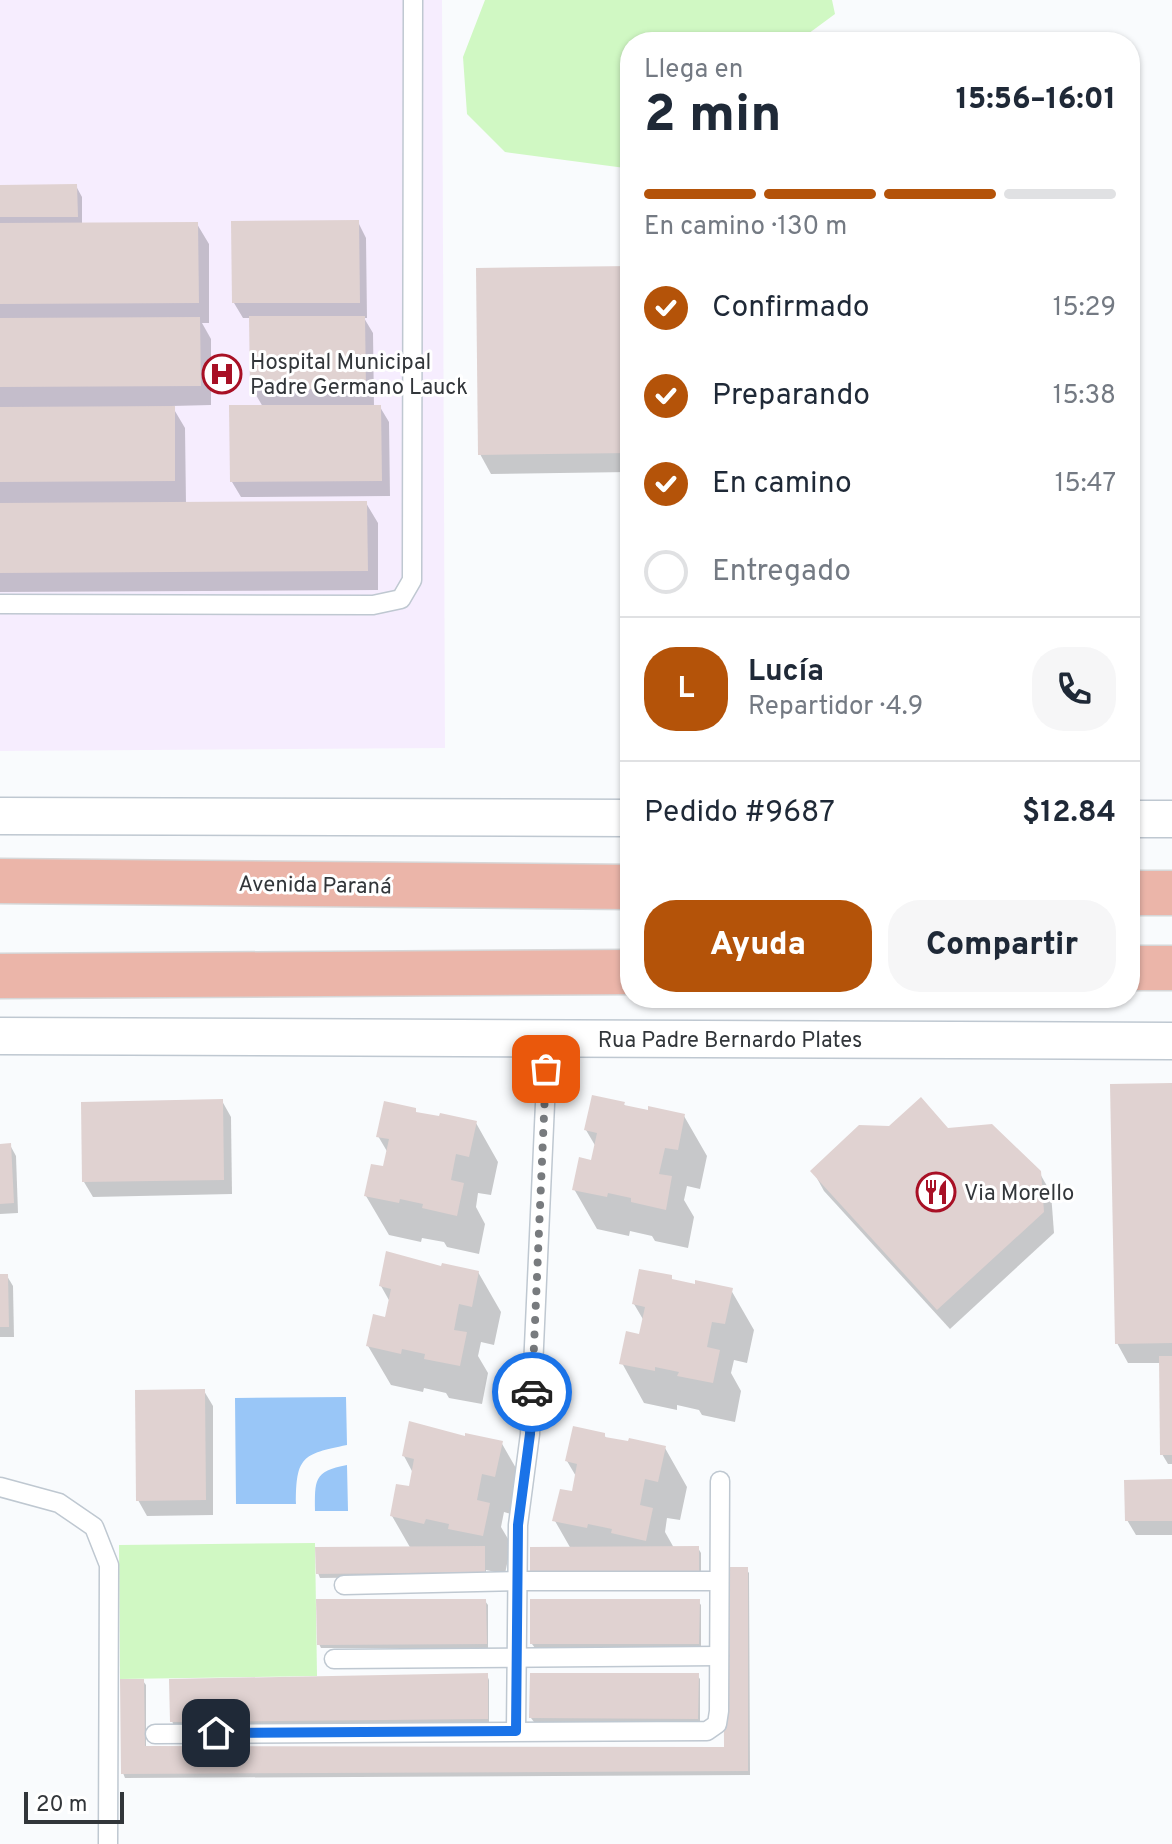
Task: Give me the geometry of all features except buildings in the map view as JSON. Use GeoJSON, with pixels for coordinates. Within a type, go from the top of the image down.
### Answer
{"type":"FeatureCollection","features":[{"type":"Feature","properties":{"kind":"main road","name":"Avenida Paraná"},"geometry":{"type":"LineString","coordinates":[[0,881],[620,887]]}},
{"type":"Feature","properties":{"kind":"main road"},"geometry":{"type":"LineString","coordinates":[[1140,893],[1172,893]]}},
{"type":"Feature","properties":{"kind":"main road"},"geometry":{"type":"LineString","coordinates":[[1140,968],[1172,968]]}},
{"type":"Feature","properties":{"kind":"main road"},"geometry":{"type":"LineString","coordinates":[[0,976],[620,972]]}},
{"type":"Feature","properties":{"kind":"street"},"geometry":{"type":"LineString","coordinates":[[0,816],[620,818]]}},
{"type":"Feature","properties":{"kind":"street"},"geometry":{"type":"LineString","coordinates":[[1140,819],[1172,819]]}},
{"type":"Feature","properties":{"kind":"street","name":"Rua Padre Bernardo Plates"},"geometry":{"type":"LineString","coordinates":[[0,1036],[1172,1041]]}},
{"type":"Feature","properties":{"kind":"lane"},"geometry":{"type":"LineString","coordinates":[[0,604],[373,605],[401,599],[412,580],[413,0]]}},
{"type":"Feature","properties":{"kind":"lane"},"geometry":{"type":"LineString","coordinates":[[516,1731],[518,1525],[530,1434],[548,1038]]}},
{"type":"Feature","properties":{"kind":"lane"},"geometry":{"type":"LineString","coordinates":[[155,1734],[707,1731],[717,1724],[719,1711],[720,1481]]}},
{"type":"Feature","properties":{"kind":"lane"},"geometry":{"type":"LineString","coordinates":[[0,1487],[59,1503],[94,1527],[109,1565],[108,1844]]}},
{"type":"Feature","properties":{"kind":"lane"},"geometry":{"type":"LineString","coordinates":[[344,1585],[719,1581]]}},
{"type":"Feature","properties":{"kind":"lane"},"geometry":{"type":"LineString","coordinates":[[334,1659],[719,1656]]}},
{"type":"Feature","properties":{"kind":"shaded area","name":"Hospital Municipal Padre Germano Lauck"},"geometry":{"type":"Polygon","coordinates":[[[0,0],[442,0],[445,748],[0,751],[0,0]]]}},
{"type":"Feature","properties":{"kind":"green space"},"geometry":{"type":"Polygon","coordinates":[[[485,0],[832,0],[835,14],[811,32],[620,32],[620,167],[505,152],[467,114],[463,57],[485,0]]]}},
{"type":"Feature","properties":{"kind":"green space"},"geometry":{"type":"Polygon","coordinates":[[[315,1543],[317,1676],[120,1679],[119,1545],[315,1543]]]}},
{"type":"Feature","properties":{"kind":"water"},"geometry":{"type":"Polygon","coordinates":[[[346,1397],[347,1445],[320,1451],[305,1460],[298,1476],[296,1504],[236,1504],[235,1398],[346,1397]]]}},
{"type":"Feature","properties":{"kind":"water"},"geometry":{"type":"Polygon","coordinates":[[[347,1465],[348,1511],[315,1511],[318,1479],[328,1470],[347,1465]]]}},
{"type":"Feature","properties":{"kind":"way so far"},"geometry":{"type":"LineString","coordinates":[[532,1392],[546,1069]]}},
{"type":"Feature","properties":{"kind":"place","name":"Hospital Municipal Padre Germano Lauck"},"geometry":{"type":"Point","coordinates":[222,374]}},
{"type":"Feature","properties":{"kind":"place","name":"Via Morello"},"geometry":{"type":"Point","coordinates":[936,1192]}},
{"type":"Feature","properties":{"kind":"route"},"geometry":{"type":"LineString","coordinates":[[216,1733],[516,1731],[518,1525],[530,1434],[532,1392]]}}]}
